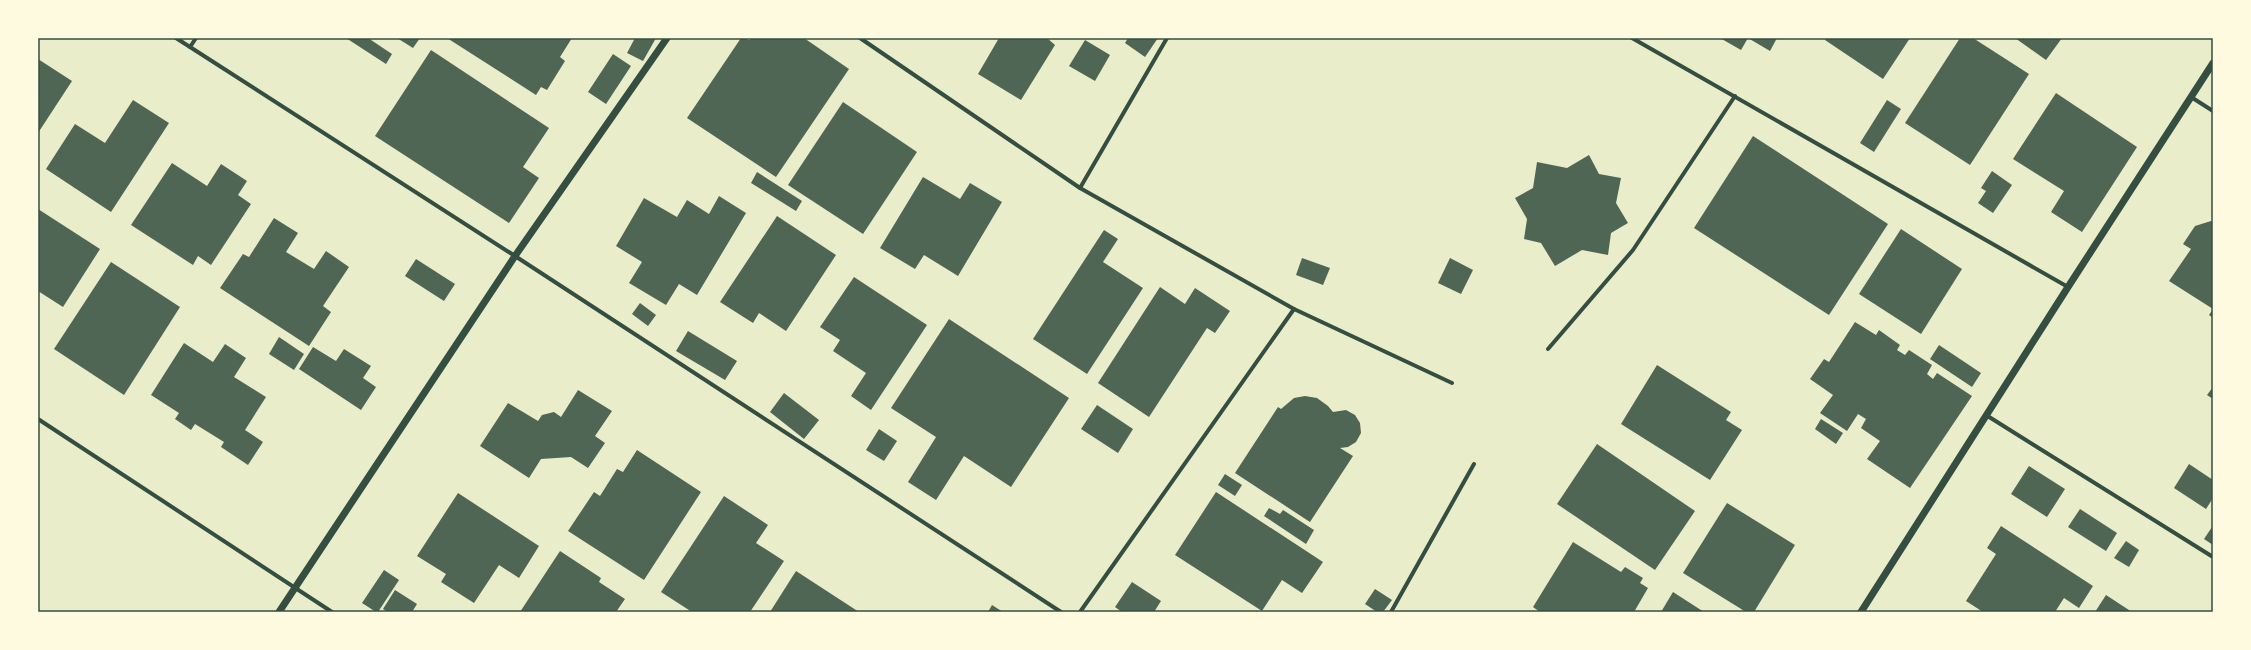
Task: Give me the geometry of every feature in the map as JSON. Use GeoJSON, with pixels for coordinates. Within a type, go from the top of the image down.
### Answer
{"type":"FeatureCollection","features":[{"type":"Feature","properties":{"kind":"street"},"geometry":{"type":"LineString","coordinates":[[176,38],[515,256],[1061,612]]}},
{"type":"Feature","properties":{"kind":"street"},"geometry":{"type":"LineString","coordinates":[[190,47],[196,38]]}},
{"type":"Feature","properties":{"kind":"street"},"geometry":{"type":"LineString","coordinates":[[279,612],[294,587],[515,256],[667,38]]}},
{"type":"Feature","properties":{"kind":"street"},"geometry":{"type":"LineString","coordinates":[[860,38],[1080,188],[1294,309],[1452,383]]}},
{"type":"Feature","properties":{"kind":"street"},"geometry":{"type":"LineString","coordinates":[[1080,188],[1167,38]]}},
{"type":"Feature","properties":{"kind":"street"},"geometry":{"type":"LineString","coordinates":[[1632,38],[2068,287]]}},
{"type":"Feature","properties":{"kind":"street"},"geometry":{"type":"LineString","coordinates":[[1861,612],[2213,63]]}},
{"type":"Feature","properties":{"kind":"street"},"geometry":{"type":"LineString","coordinates":[[1548,349],[1633,250],[1735,96]]}},
{"type":"Feature","properties":{"kind":"street"},"geometry":{"type":"LineString","coordinates":[[2191,97],[2213,111]]}},
{"type":"Feature","properties":{"kind":"street"},"geometry":{"type":"LineString","coordinates":[[1080,612],[1294,309]]}},
{"type":"Feature","properties":{"kind":"street"},"geometry":{"type":"LineString","coordinates":[[1986,415],[2213,557]]}},
{"type":"Feature","properties":{"kind":"street"},"geometry":{"type":"LineString","coordinates":[[38,419],[332,612]]}},
{"type":"Feature","properties":{"kind":"street"},"geometry":{"type":"LineString","coordinates":[[1391,612],[1474,464]]}},
{"type":"Feature","properties":{"kind":"building"},"geometry":{"type":"Polygon","coordinates":[[[346,38],[368,38],[392,54],[386,64],[346,38]]]}},
{"type":"Feature","properties":{"kind":"building"},"geometry":{"type":"Polygon","coordinates":[[[397,38],[420,38],[413,48],[397,38]]]}},
{"type":"Feature","properties":{"kind":"building"},"geometry":{"type":"Polygon","coordinates":[[[447,38],[572,38],[560,57],[565,61],[547,90],[541,87],[536,95],[447,38]]]}},
{"type":"Feature","properties":{"kind":"building"},"geometry":{"type":"Polygon","coordinates":[[[635,38],[656,38],[643,61],[627,53],[635,38]]]}},
{"type":"Feature","properties":{"kind":"building"},"geometry":{"type":"Polygon","coordinates":[[[741,38],[750,40],[752,38],[804,38],[849,69],[776,177],[687,118],[741,38]]]}},
{"type":"Feature","properties":{"kind":"building"},"geometry":{"type":"Polygon","coordinates":[[[999,38],[1047,38],[1055,45],[1021,100],[978,74],[999,38]]]}},
{"type":"Feature","properties":{"kind":"building"},"geometry":{"type":"Polygon","coordinates":[[[1128,38],[1158,38],[1145,57],[1125,43],[1128,38]]]}},
{"type":"Feature","properties":{"kind":"building"},"geometry":{"type":"Polygon","coordinates":[[[1720,38],[1748,38],[1741,50],[1720,38]]]}},
{"type":"Feature","properties":{"kind":"building"},"geometry":{"type":"Polygon","coordinates":[[[1748,38],[1777,38],[1770,51],[1748,38]]]}},
{"type":"Feature","properties":{"kind":"building"},"geometry":{"type":"Polygon","coordinates":[[[1826,38],[1910,38],[1883,79],[1825,40],[1826,38]]]}},
{"type":"Feature","properties":{"kind":"building"},"geometry":{"type":"Polygon","coordinates":[[[1960,38],[1973,38],[2029,74],[1970,165],[1905,123],[1960,38]]]}},
{"type":"Feature","properties":{"kind":"building"},"geometry":{"type":"Polygon","coordinates":[[[2015,38],[2062,38],[2046,60],[2015,38]]]}},
{"type":"Feature","properties":{"kind":"building"},"geometry":{"type":"Polygon","coordinates":[[[1085,40],[1110,55],[1095,81],[1069,66],[1085,40]]]}},
{"type":"Feature","properties":{"kind":"building"},"geometry":{"type":"Polygon","coordinates":[[[431,50],[549,128],[523,167],[539,178],[509,223],[375,136],[431,50]]]}},
{"type":"Feature","properties":{"kind":"building"},"geometry":{"type":"Polygon","coordinates":[[[613,54],[631,66],[606,104],[588,92],[613,54]]]}},
{"type":"Feature","properties":{"kind":"building"},"geometry":{"type":"Polygon","coordinates":[[[38,59],[72,81],[38,133],[38,59]]]}},
{"type":"Feature","properties":{"kind":"building"},"geometry":{"type":"Polygon","coordinates":[[[2056,93],[2137,147],[2082,232],[2051,212],[2064,191],[2013,159],[2056,93]]]}},
{"type":"Feature","properties":{"kind":"building"},"geometry":{"type":"Polygon","coordinates":[[[133,100],[169,123],[111,212],[46,169],[75,124],[105,143],[133,100]]]}},
{"type":"Feature","properties":{"kind":"building"},"geometry":{"type":"Polygon","coordinates":[[[1887,100],[1901,109],[1874,152],[1860,143],[1887,100]]]}},
{"type":"Feature","properties":{"kind":"building"},"geometry":{"type":"Polygon","coordinates":[[[843,102],[917,152],[863,234],[788,185],[843,102]]]}},
{"type":"Feature","properties":{"kind":"building"},"geometry":{"type":"Polygon","coordinates":[[[1753,136],[1888,224],[1829,315],[1694,228],[1753,136]]]}},
{"type":"Feature","properties":{"kind":"building"},"geometry":{"type":"Polygon","coordinates":[[[1589,155],[1599,174],[1621,178],[1616,203],[1628,223],[1611,233],[1608,255],[1582,250],[1555,266],[1541,243],[1524,239],[1527,219],[1515,198],[1533,188],[1537,162],[1567,168],[1589,155]]]}},
{"type":"Feature","properties":{"kind":"building"},"geometry":{"type":"Polygon","coordinates":[[[172,163],[207,186],[221,164],[247,181],[238,195],[251,204],[211,265],[198,256],[193,265],[131,225],[172,163]]]}},
{"type":"Feature","properties":{"kind":"building"},"geometry":{"type":"Polygon","coordinates":[[[1992,171],[2012,185],[1993,213],[1978,203],[1986,191],[1981,188],[1992,171]]]}},
{"type":"Feature","properties":{"kind":"building"},"geometry":{"type":"Polygon","coordinates":[[[757,172],[802,201],[796,211],[751,183],[757,172]]]}},
{"type":"Feature","properties":{"kind":"building"},"geometry":{"type":"Polygon","coordinates":[[[923,177],[960,199],[970,183],[1002,202],[958,276],[924,255],[915,269],[880,248],[923,177]]]}},
{"type":"Feature","properties":{"kind":"building"},"geometry":{"type":"Polygon","coordinates":[[[719,196],[746,213],[697,295],[679,284],[666,305],[629,283],[642,262],[616,246],[644,198],[677,217],[687,200],[709,214],[719,196]]]}},
{"type":"Feature","properties":{"kind":"building"},"geometry":{"type":"Polygon","coordinates":[[[38,209],[100,249],[63,307],[38,291],[38,209]]]}},
{"type":"Feature","properties":{"kind":"building"},"geometry":{"type":"Polygon","coordinates":[[[777,216],[836,255],[786,331],[759,313],[753,323],[720,302],[777,216]]]}},
{"type":"Feature","properties":{"kind":"building"},"geometry":{"type":"Polygon","coordinates":[[[274,218],[298,233],[286,252],[314,269],[326,251],[349,267],[323,306],[331,312],[309,346],[220,288],[243,254],[249,257],[274,218]]]}},
{"type":"Feature","properties":{"kind":"building"},"geometry":{"type":"Polygon","coordinates":[[[2211,221],[2213,222],[2213,309],[2169,281],[2191,249],[2183,244],[2195,226],[2211,221]]]}},
{"type":"Feature","properties":{"kind":"building"},"geometry":{"type":"Polygon","coordinates":[[[1901,229],[1962,269],[1921,334],[1859,294],[1901,229]]]}},
{"type":"Feature","properties":{"kind":"building"},"geometry":{"type":"Polygon","coordinates":[[[1104,230],[1118,239],[1103,262],[1143,288],[1087,374],[1033,339],[1104,230]]]}},
{"type":"Feature","properties":{"kind":"building"},"geometry":{"type":"Polygon","coordinates":[[[1302,258],[1330,268],[1323,285],[1296,275],[1302,258]]]}},
{"type":"Feature","properties":{"kind":"building"},"geometry":{"type":"Polygon","coordinates":[[[1450,258],[1473,270],[1461,294],[1438,283],[1450,258]]]}},
{"type":"Feature","properties":{"kind":"building"},"geometry":{"type":"Polygon","coordinates":[[[416,259],[455,284],[444,301],[405,276],[416,259]]]}},
{"type":"Feature","properties":{"kind":"building"},"geometry":{"type":"Polygon","coordinates":[[[111,262],[180,307],[124,395],[54,349],[111,262]]]}},
{"type":"Feature","properties":{"kind":"building"},"geometry":{"type":"Polygon","coordinates":[[[854,277],[927,325],[871,410],[851,396],[866,373],[833,351],[840,340],[820,327],[854,277]]]}},
{"type":"Feature","properties":{"kind":"building"},"geometry":{"type":"Polygon","coordinates":[[[1160,287],[1185,304],[1195,288],[1230,311],[1215,333],[1207,328],[1149,417],[1098,383],[1160,287]]]}},
{"type":"Feature","properties":{"kind":"building"},"geometry":{"type":"Polygon","coordinates":[[[640,303],[656,315],[648,326],[632,314],[640,303]]]}},
{"type":"Feature","properties":{"kind":"building"},"geometry":{"type":"Polygon","coordinates":[[[2213,309],[2213,318],[2209,315],[2213,309]]]}},
{"type":"Feature","properties":{"kind":"building"},"geometry":{"type":"Polygon","coordinates":[[[949,319],[1069,398],[1011,487],[964,456],[936,500],[908,482],[936,437],[891,408],[949,319]]]}},
{"type":"Feature","properties":{"kind":"building"},"geometry":{"type":"Polygon","coordinates":[[[1855,322],[1876,335],[1879,330],[1900,345],[1897,350],[1905,355],[1909,350],[1932,365],[1927,374],[1933,379],[1937,373],[1972,396],[1910,488],[1867,459],[1880,441],[1861,428],[1866,419],[1858,414],[1847,431],[1820,413],[1833,395],[1810,379],[1824,359],[1829,362],[1855,322]]]}},
{"type":"Feature","properties":{"kind":"building"},"geometry":{"type":"Polygon","coordinates":[[[688,331],[737,361],[725,380],[676,351],[688,331]]]}},
{"type":"Feature","properties":{"kind":"building"},"geometry":{"type":"Polygon","coordinates":[[[279,337],[304,354],[294,370],[269,354],[279,337]]]}},
{"type":"Feature","properties":{"kind":"building"},"geometry":{"type":"Polygon","coordinates":[[[184,343],[213,362],[225,344],[246,358],[234,377],[266,397],[245,430],[263,442],[248,465],[221,447],[224,442],[195,424],[191,430],[175,419],[179,413],[151,395],[184,343]]]}},
{"type":"Feature","properties":{"kind":"building"},"geometry":{"type":"Polygon","coordinates":[[[1939,345],[1981,373],[1972,387],[1930,359],[1939,345]]]}},
{"type":"Feature","properties":{"kind":"building"},"geometry":{"type":"Polygon","coordinates":[[[313,347],[336,361],[344,349],[371,366],[363,378],[376,387],[361,410],[299,369],[313,347]]]}},
{"type":"Feature","properties":{"kind":"building"},"geometry":{"type":"Polygon","coordinates":[[[1657,365],[1731,412],[1726,420],[1742,430],[1710,480],[1621,424],[1657,365]]]}},
{"type":"Feature","properties":{"kind":"building"},"geometry":{"type":"Polygon","coordinates":[[[2213,387],[2213,399],[2207,395],[2213,387]]]}},
{"type":"Feature","properties":{"kind":"building"},"geometry":{"type":"Polygon","coordinates":[[[578,390],[612,411],[595,436],[605,443],[588,468],[571,457],[541,459],[529,478],[480,446],[508,403],[538,421],[542,415],[554,412],[561,417],[578,390]]]}},
{"type":"Feature","properties":{"kind":"building"},"geometry":{"type":"Polygon","coordinates":[[[784,393],[819,420],[804,439],[770,412],[784,393]]]}},
{"type":"Feature","properties":{"kind":"building"},"geometry":{"type":"Polygon","coordinates":[[[1305,396],[1317,398],[1328,406],[1333,412],[1346,410],[1355,415],[1360,423],[1361,433],[1356,442],[1348,447],[1340,448],[1353,456],[1310,522],[1235,473],[1278,407],[1281,409],[1294,398],[1305,396]]]}},
{"type":"Feature","properties":{"kind":"building"},"geometry":{"type":"Polygon","coordinates":[[[1097,405],[1133,429],[1118,453],[1081,429],[1097,405]]]}},
{"type":"Feature","properties":{"kind":"building"},"geometry":{"type":"Polygon","coordinates":[[[1821,419],[1843,433],[1836,444],[1815,429],[1821,419]]]}},
{"type":"Feature","properties":{"kind":"building"},"geometry":{"type":"Polygon","coordinates":[[[879,429],[897,441],[884,461],[866,450],[879,429]]]}},
{"type":"Feature","properties":{"kind":"building"},"geometry":{"type":"Polygon","coordinates":[[[1597,444],[1695,511],[1655,570],[1557,504],[1597,444]]]}},
{"type":"Feature","properties":{"kind":"building"},"geometry":{"type":"Polygon","coordinates":[[[637,450],[701,492],[644,580],[568,531],[594,492],[600,496],[617,469],[623,472],[637,450]]]}},
{"type":"Feature","properties":{"kind":"building"},"geometry":{"type":"Polygon","coordinates":[[[2189,464],[2213,480],[2213,498],[2206,509],[2174,488],[2189,464]]]}},
{"type":"Feature","properties":{"kind":"building"},"geometry":{"type":"Polygon","coordinates":[[[2029,466],[2065,489],[2047,517],[2011,494],[2029,466]]]}},
{"type":"Feature","properties":{"kind":"building"},"geometry":{"type":"Polygon","coordinates":[[[1225,474],[1242,485],[1235,496],[1218,485],[1225,474]]]}},
{"type":"Feature","properties":{"kind":"building"},"geometry":{"type":"Polygon","coordinates":[[[1216,492],[1323,562],[1302,593],[1282,580],[1262,611],[1175,555],[1216,492]]]}},
{"type":"Feature","properties":{"kind":"building"},"geometry":{"type":"Polygon","coordinates":[[[458,493],[539,546],[519,578],[499,565],[474,603],[441,582],[446,574],[417,556],[458,493]]]}},
{"type":"Feature","properties":{"kind":"building"},"geometry":{"type":"Polygon","coordinates":[[[724,496],[768,525],[756,543],[784,561],[750,612],[692,612],[661,592],[724,496]]]}},
{"type":"Feature","properties":{"kind":"building"},"geometry":{"type":"Polygon","coordinates":[[[1727,503],[1795,545],[1754,612],[1746,612],[1683,573],[1727,503]]]}},
{"type":"Feature","properties":{"kind":"building"},"geometry":{"type":"Polygon","coordinates":[[[1269,508],[1280,514],[1283,510],[1314,530],[1306,544],[1264,516],[1269,508]]]}},
{"type":"Feature","properties":{"kind":"building"},"geometry":{"type":"Polygon","coordinates":[[[2080,509],[2117,533],[2106,551],[2068,527],[2080,509]]]}},
{"type":"Feature","properties":{"kind":"building"},"geometry":{"type":"Polygon","coordinates":[[[2001,526],[2093,586],[2079,608],[2064,598],[2055,612],[1983,612],[1966,601],[1996,554],[1987,548],[2001,526]]]}},
{"type":"Feature","properties":{"kind":"building"},"geometry":{"type":"Polygon","coordinates":[[[2212,527],[2213,528],[2213,545],[2204,539],[2212,527]]]}},
{"type":"Feature","properties":{"kind":"building"},"geometry":{"type":"Polygon","coordinates":[[[2126,541],[2139,550],[2129,567],[2114,558],[2126,541]]]}},
{"type":"Feature","properties":{"kind":"building"},"geometry":{"type":"Polygon","coordinates":[[[1573,542],[1621,572],[1625,567],[1643,578],[1640,583],[1648,588],[1634,612],[1540,612],[1533,607],[1573,542]]]}},
{"type":"Feature","properties":{"kind":"building"},"geometry":{"type":"Polygon","coordinates":[[[560,551],[601,578],[599,582],[625,599],[616,612],[520,612],[560,551]]]}},
{"type":"Feature","properties":{"kind":"building"},"geometry":{"type":"Polygon","coordinates":[[[384,570],[399,580],[378,612],[376,612],[362,603],[384,570]]]}},
{"type":"Feature","properties":{"kind":"building"},"geometry":{"type":"Polygon","coordinates":[[[796,571],[859,612],[770,612],[796,571]]]}},
{"type":"Feature","properties":{"kind":"building"},"geometry":{"type":"Polygon","coordinates":[[[1132,582],[1161,601],[1154,612],[1122,612],[1115,607],[1132,582]]]}},
{"type":"Feature","properties":{"kind":"building"},"geometry":{"type":"Polygon","coordinates":[[[1375,589],[1392,600],[1383,612],[1377,612],[1365,604],[1375,589]]]}},
{"type":"Feature","properties":{"kind":"building"},"geometry":{"type":"Polygon","coordinates":[[[395,590],[417,604],[412,612],[388,612],[383,609],[395,590]]]}},
{"type":"Feature","properties":{"kind":"building"},"geometry":{"type":"Polygon","coordinates":[[[1673,592],[1704,612],[1661,612],[1673,592]]]}},
{"type":"Feature","properties":{"kind":"building"},"geometry":{"type":"Polygon","coordinates":[[[2106,595],[2132,612],[2095,612],[2106,595]]]}},
{"type":"Feature","properties":{"kind":"building"},"geometry":{"type":"Polygon","coordinates":[[[992,605],[1003,612],[988,612],[992,605]]]}}]}
